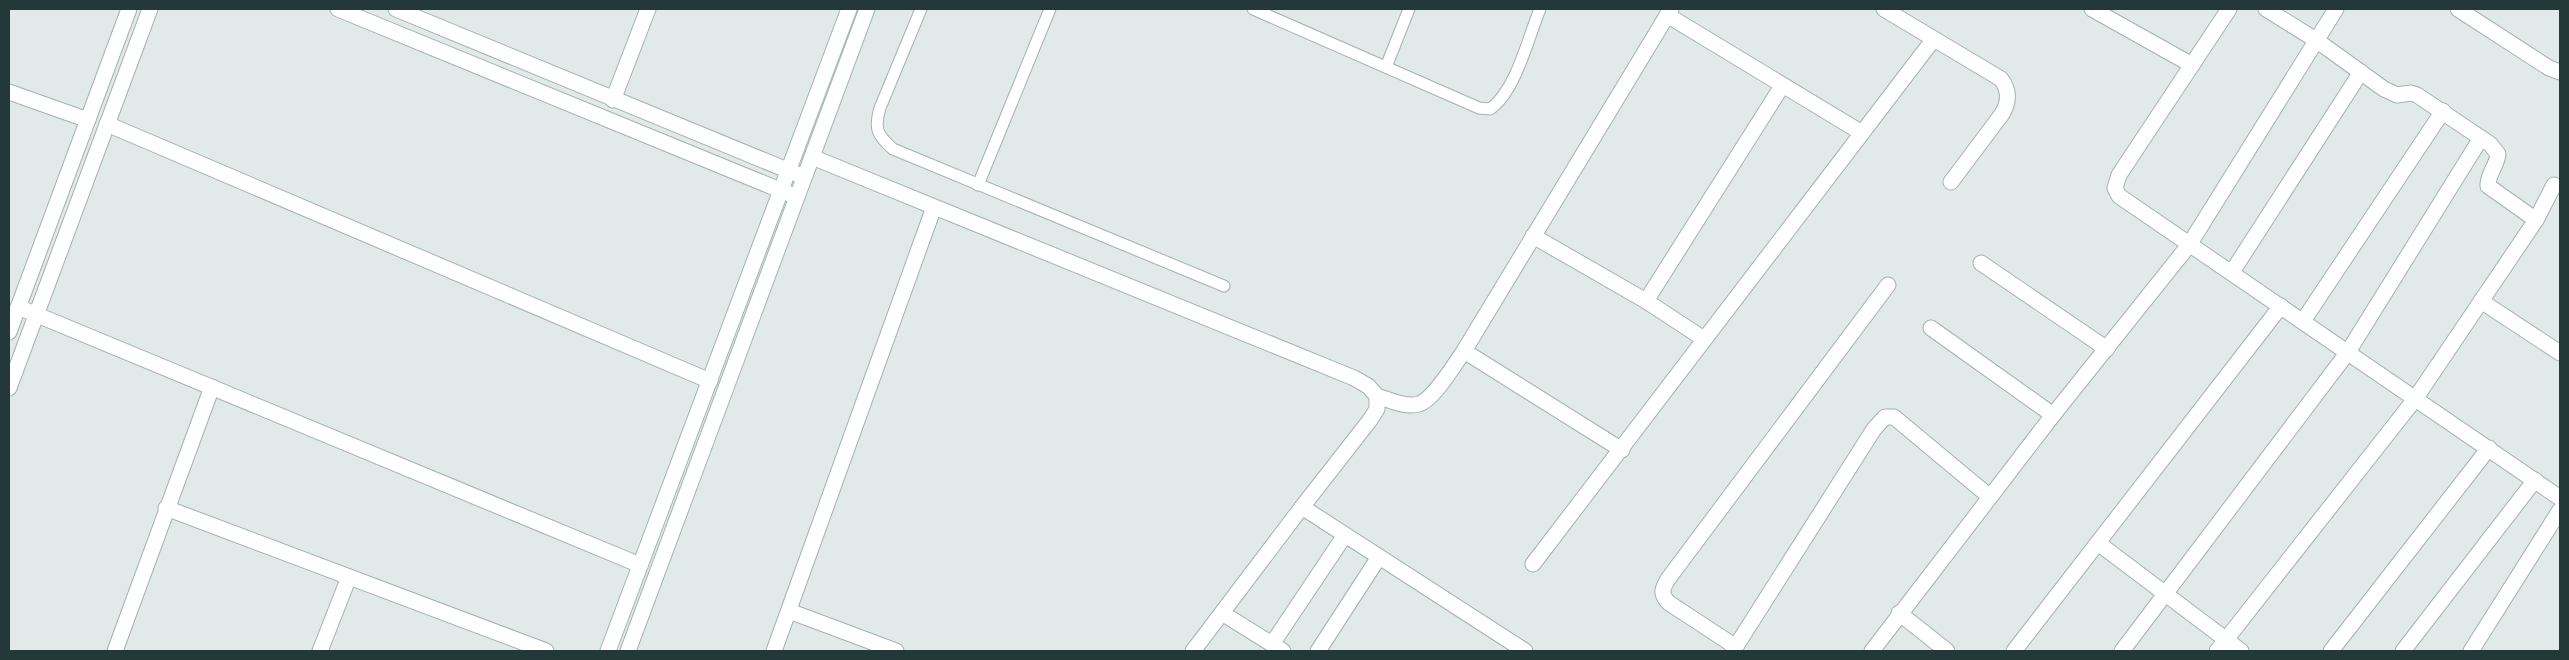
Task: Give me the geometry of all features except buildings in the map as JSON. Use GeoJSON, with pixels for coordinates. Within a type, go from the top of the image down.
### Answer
{"type":"FeatureCollection","features":[{"type":"Feature","properties":{"kind":"street"},"geometry":{"type":"LineString","coordinates":[[9,332],[129,9]]}},
{"type":"Feature","properties":{"kind":"street"},"geometry":{"type":"LineString","coordinates":[[9,388],[150,9]]}},
{"type":"Feature","properties":{"kind":"street"},"geometry":{"type":"LineString","coordinates":[[338,9],[797,198]]}},
{"type":"Feature","properties":{"kind":"street"},"geometry":{"type":"LineString","coordinates":[[396,9],[804,178]]}},
{"type":"Feature","properties":{"kind":"street"},"geometry":{"type":"LineString","coordinates":[[614,100],[648,9]]}},
{"type":"Feature","properties":{"kind":"street"},"geometry":{"type":"LineString","coordinates":[[608,651],[849,9]]}},
{"type":"Feature","properties":{"kind":"street"},"geometry":{"type":"LineString","coordinates":[[628,651],[867,9]]}},
{"type":"Feature","properties":{"kind":"street"},"geometry":{"type":"LineString","coordinates":[[1884,9],[2001,79],[2008,92],[2007,106],[2002,114],[1951,182]]}},
{"type":"Feature","properties":{"kind":"street"},"geometry":{"type":"LineString","coordinates":[[2092,9],[2112,14],[2192,66]]}},
{"type":"Feature","properties":{"kind":"street"},"geometry":{"type":"LineString","coordinates":[[2229,9],[2119,175],[2115,188],[2127,203],[2232,272],[2560,498]]}},
{"type":"Feature","properties":{"kind":"street"},"geometry":{"type":"LineString","coordinates":[[2266,9],[2316,40],[2390,92],[2397,94],[2412,93],[2443,111],[2496,149],[2498,154],[2496,167],[2488,180],[2488,186],[2536,220]]}},
{"type":"Feature","properties":{"kind":"street"},"geometry":{"type":"LineString","coordinates":[[1872,651],[1899,613],[2190,244],[2336,9]]}},
{"type":"Feature","properties":{"kind":"street"},"geometry":{"type":"LineString","coordinates":[[2458,9],[2549,68],[2560,72]]}},
{"type":"Feature","properties":{"kind":"street"},"geometry":{"type":"LineString","coordinates":[[812,156],[1354,378],[1368,386],[1377,396],[1408,405],[1418,404],[1434,392],[1464,351],[1669,12],[1782,86],[1862,133]]}},
{"type":"Feature","properties":{"kind":"street"},"geometry":{"type":"LineString","coordinates":[[1533,564],[1622,450],[1704,338],[1933,40]]}},
{"type":"Feature","properties":{"kind":"street"},"geometry":{"type":"LineString","coordinates":[[2232,272],[2361,72]]}},
{"type":"Feature","properties":{"kind":"street"},"geometry":{"type":"LineString","coordinates":[[1646,301],[1782,86]]}},
{"type":"Feature","properties":{"kind":"street"},"geometry":{"type":"LineString","coordinates":[[9,92],[88,120]]}},
{"type":"Feature","properties":{"kind":"street"},"geometry":{"type":"LineString","coordinates":[[2303,321],[2443,111]]}},
{"type":"Feature","properties":{"kind":"street"},"geometry":{"type":"LineString","coordinates":[[107,124],[710,381]]}},
{"type":"Feature","properties":{"kind":"street"},"geometry":{"type":"LineString","coordinates":[[2122,651],[2348,352],[2481,138]]}},
{"type":"Feature","properties":{"kind":"street"},"geometry":{"type":"LineString","coordinates":[[2222,645],[2415,399],[2536,220],[2554,186]]}},
{"type":"Feature","properties":{"kind":"street"},"geometry":{"type":"LineString","coordinates":[[774,651],[934,207]]}},
{"type":"Feature","properties":{"kind":"street"},"geometry":{"type":"LineString","coordinates":[[1533,236],[1646,301],[1704,338]]}},
{"type":"Feature","properties":{"kind":"street"},"geometry":{"type":"LineString","coordinates":[[1982,262],[2107,349]]}},
{"type":"Feature","properties":{"kind":"street"},"geometry":{"type":"LineString","coordinates":[[1888,285],[1668,579],[1662,590],[1664,597],[1669,603],[1734,649],[1874,429],[1885,417],[1894,416],[1990,497]]}},
{"type":"Feature","properties":{"kind":"street"},"geometry":{"type":"LineString","coordinates":[[2481,301],[2560,353]]}},
{"type":"Feature","properties":{"kind":"street"},"geometry":{"type":"LineString","coordinates":[[2014,651],[2281,306]]}},
{"type":"Feature","properties":{"kind":"street"},"geometry":{"type":"LineString","coordinates":[[18,307],[640,565]]}},
{"type":"Feature","properties":{"kind":"street"},"geometry":{"type":"LineString","coordinates":[[1931,328],[2054,415]]}},
{"type":"Feature","properties":{"kind":"street"},"geometry":{"type":"LineString","coordinates":[[1464,351],[1622,450]]}},
{"type":"Feature","properties":{"kind":"street"},"geometry":{"type":"LineString","coordinates":[[115,651],[212,387]]}},
{"type":"Feature","properties":{"kind":"street"},"geometry":{"type":"LineString","coordinates":[[1193,651],[1370,420],[1376,409],[1377,396]]}},
{"type":"Feature","properties":{"kind":"street"},"geometry":{"type":"LineString","coordinates":[[2331,651],[2489,448]]}},
{"type":"Feature","properties":{"kind":"street"},"geometry":{"type":"LineString","coordinates":[[2403,651],[2535,480]]}},
{"type":"Feature","properties":{"kind":"street"},"geometry":{"type":"LineString","coordinates":[[1302,507],[1524,651]]}},
{"type":"Feature","properties":{"kind":"street"},"geometry":{"type":"LineString","coordinates":[[166,508],[546,651]]}},
{"type":"Feature","properties":{"kind":"street"},"geometry":{"type":"LineString","coordinates":[[2471,651],[2560,510]]}},
{"type":"Feature","properties":{"kind":"street"},"geometry":{"type":"LineString","coordinates":[[1222,613],[1278,648],[1345,535]]}},
{"type":"Feature","properties":{"kind":"street"},"geometry":{"type":"LineString","coordinates":[[2098,543],[2165,594],[2222,645],[2242,651]]}},
{"type":"Feature","properties":{"kind":"street"},"geometry":{"type":"LineString","coordinates":[[1318,651],[1379,557]]}},
{"type":"Feature","properties":{"kind":"street"},"geometry":{"type":"LineString","coordinates":[[320,651],[350,577]]}},
{"type":"Feature","properties":{"kind":"street"},"geometry":{"type":"LineString","coordinates":[[789,611],[896,651]]}},
{"type":"Feature","properties":{"kind":"street"},"geometry":{"type":"LineString","coordinates":[[1899,613],[1947,651]]}},
{"type":"Feature","properties":{"kind":"lane"},"geometry":{"type":"LineString","coordinates":[[921,9],[880,108],[876,124],[880,138],[893,149],[1224,286]]}},
{"type":"Feature","properties":{"kind":"lane"},"geometry":{"type":"LineString","coordinates":[[978,185],[1050,9]]}},
{"type":"Feature","properties":{"kind":"lane"},"geometry":{"type":"LineString","coordinates":[[1253,9],[1277,13],[1386,67],[1479,108],[1490,109],[1500,102],[1509,90],[1540,9]]}},
{"type":"Feature","properties":{"kind":"lane"},"geometry":{"type":"LineString","coordinates":[[1386,67],[1409,9]]}}]}
